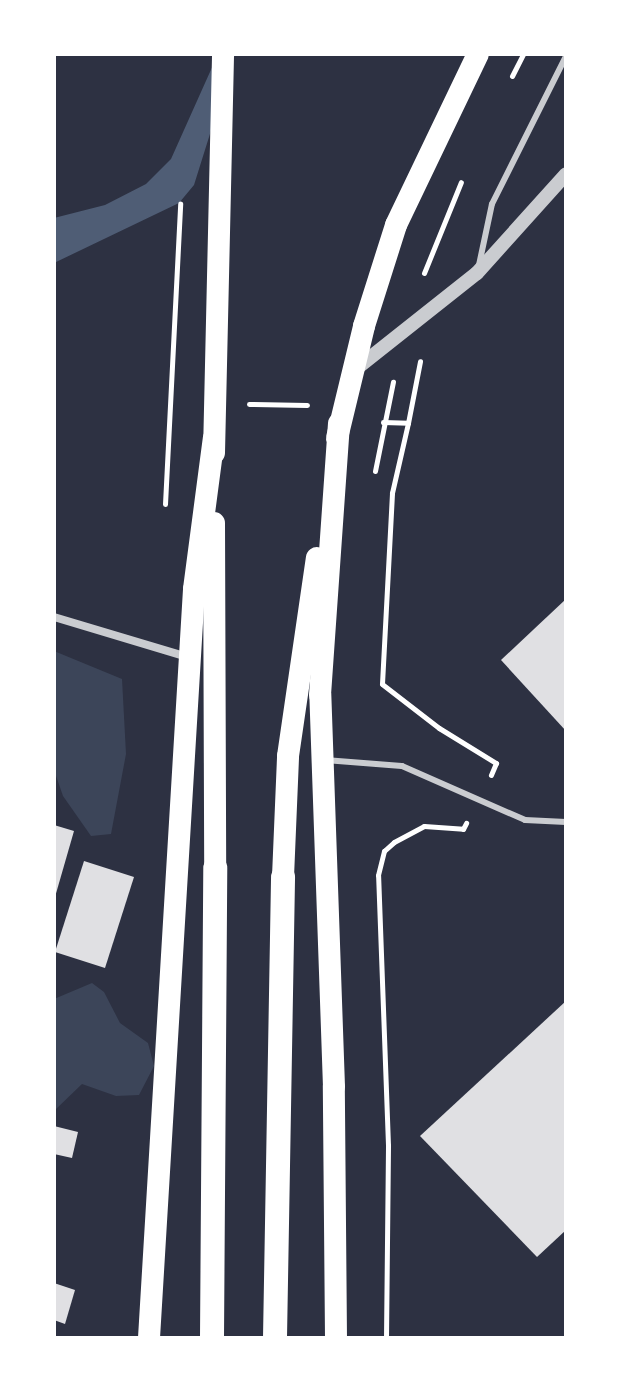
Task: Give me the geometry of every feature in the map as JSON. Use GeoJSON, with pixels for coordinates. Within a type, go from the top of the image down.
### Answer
{"type":"FeatureCollection","features":[{"type":"Feature","properties":{"kind":"highway"},"geometry":{"type":"LineString","coordinates":[[149,1338],[189,658],[216,404],[223,54]]}},
{"type":"Feature","properties":{"kind":"highway"},"geometry":{"type":"LineString","coordinates":[[275,1338],[283,877],[288,756],[301,638],[341,418],[396,225],[478,54]]}},
{"type":"Feature","properties":{"kind":"highway"},"geometry":{"type":"LineString","coordinates":[[336,1338],[334,1087],[320,695],[341,418]]}},
{"type":"Feature","properties":{"kind":"highway"},"geometry":{"type":"LineString","coordinates":[[212,1338],[214,438]]}},
{"type":"Feature","properties":{"kind":"street"},"geometry":{"type":"LineString","coordinates":[[352,372],[477,273],[566,174]]}},
{"type":"Feature","properties":{"kind":"street"},"geometry":{"type":"LineString","coordinates":[[54,617],[189,658]]}},
{"type":"Feature","properties":{"kind":"lane"},"geometry":{"type":"LineString","coordinates":[[477,273],[492,204],[566,56]]}},
{"type":"Feature","properties":{"kind":"lane"},"geometry":{"type":"LineString","coordinates":[[321,760],[402,766],[525,820],[566,822]]}},
{"type":"Feature","properties":{"kind":"path"},"geometry":{"type":"LineString","coordinates":[[510,79],[523,54]]}},
{"type":"Feature","properties":{"kind":"path"},"geometry":{"type":"LineString","coordinates":[[374,477],[400,348],[425,269],[466,170]]}},
{"type":"Feature","properties":{"kind":"path"},"geometry":{"type":"LineString","coordinates":[[172,403],[311,405],[341,418],[408,423],[392,493],[382,684],[414,711],[496,763],[463,829],[424,826],[394,842],[384,851],[378,875],[388,1145],[386,1338]]}},
{"type":"Feature","properties":{"kind":"shaded area"},"geometry":{"type":"Polygon","coordinates":[[[218,54],[235,54],[194,185],[179,203],[54,263],[54,218],[105,205],[146,184],[171,159],[218,54]]]}},
{"type":"Feature","properties":{"kind":"shaded area"},"geometry":{"type":"Polygon","coordinates":[[[54,651],[122,679],[126,754],[111,834],[91,836],[63,796],[54,770],[54,651]]]}},
{"type":"Feature","properties":{"kind":"shaded area"},"geometry":{"type":"Polygon","coordinates":[[[92,983],[104,992],[120,1023],[148,1043],[154,1066],[139,1095],[116,1096],[82,1084],[54,1111],[54,999],[92,983]]]}},
{"type":"Feature","properties":{"kind":"building"},"geometry":{"type":"Polygon","coordinates":[[[566,599],[566,731],[501,660],[566,599]]]}},
{"type":"Feature","properties":{"kind":"building"},"geometry":{"type":"Polygon","coordinates":[[[54,825],[74,831],[55,897],[54,897],[54,825]]]}},
{"type":"Feature","properties":{"kind":"building"},"geometry":{"type":"Polygon","coordinates":[[[84,861],[134,877],[105,968],[55,952],[84,861]]]}},
{"type":"Feature","properties":{"kind":"building"},"geometry":{"type":"Polygon","coordinates":[[[566,1001],[566,1230],[537,1257],[420,1136],[566,1001]]]}},
{"type":"Feature","properties":{"kind":"building"},"geometry":{"type":"Polygon","coordinates":[[[54,1126],[78,1132],[72,1158],[54,1154],[54,1126]]]}},
{"type":"Feature","properties":{"kind":"building"},"geometry":{"type":"Polygon","coordinates":[[[54,1283],[75,1290],[65,1324],[54,1320],[54,1283]]]}}]}
